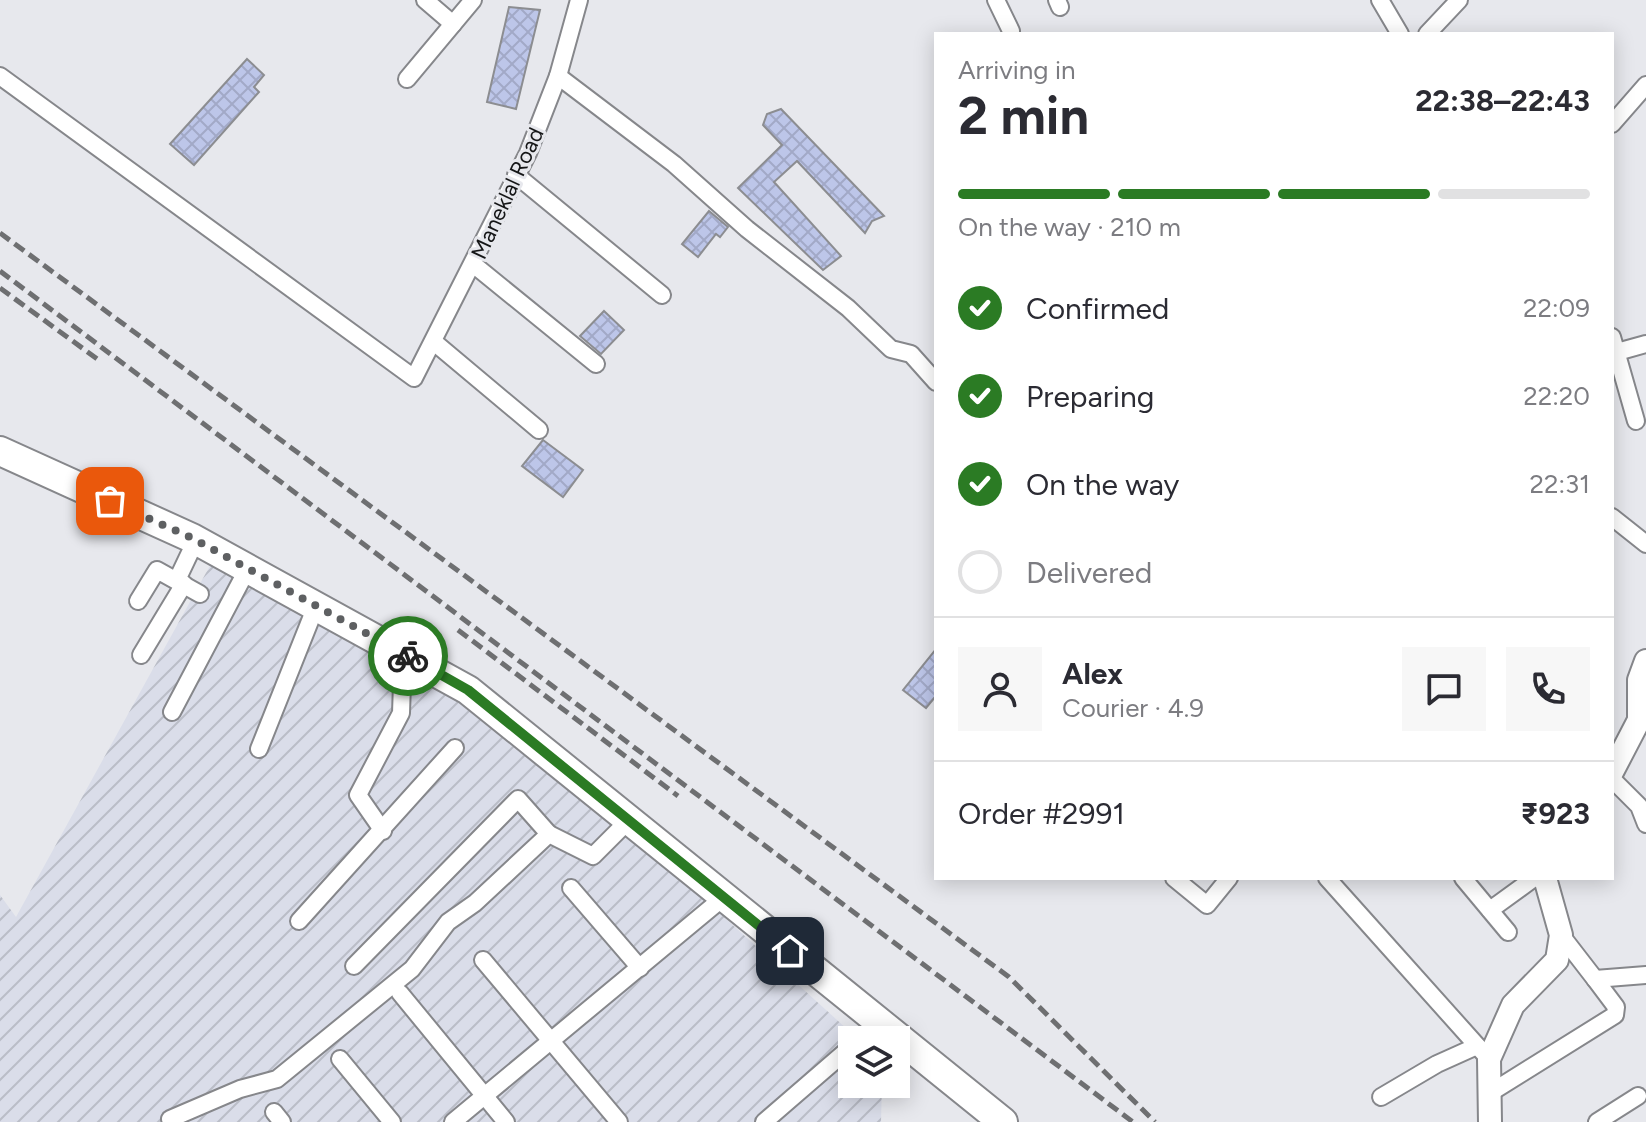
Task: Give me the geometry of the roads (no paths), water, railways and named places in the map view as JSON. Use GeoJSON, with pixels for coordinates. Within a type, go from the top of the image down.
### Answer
{"type":"FeatureCollection","features":[{"type":"Feature","properties":{"kind":"highway"},"geometry":{"type":"LineString","coordinates":[[0,451],[196,540],[468,690],[724,897],[863,1026]]}},
{"type":"Feature","properties":{"kind":"highway"},"geometry":{"type":"LineString","coordinates":[[910,1060],[1003,1122]]}},
{"type":"Feature","properties":{"kind":"main road"},"geometry":{"type":"LineString","coordinates":[[1614,768],[1639,720],[1639,680],[1646,661]]}},
{"type":"Feature","properties":{"kind":"main road"},"geometry":{"type":"LineString","coordinates":[[1490,1122],[1490,1093],[1483,1052],[1513,1005],[1557,960],[1561,935],[1546,880]]}},
{"type":"Feature","properties":{"kind":"street"},"geometry":{"type":"LineString","coordinates":[[425,0],[453,24]]}},
{"type":"Feature","properties":{"kind":"street"},"geometry":{"type":"LineString","coordinates":[[407,79],[473,0]]}},
{"type":"Feature","properties":{"kind":"street","name":"Maneklal Road"},"geometry":{"type":"LineString","coordinates":[[0,76],[414,378],[516,175],[558,76],[579,0]]}},
{"type":"Feature","properties":{"kind":"street"},"geometry":{"type":"LineString","coordinates":[[996,0],[1011,31]]}},
{"type":"Feature","properties":{"kind":"street"},"geometry":{"type":"LineString","coordinates":[[1380,0],[1399,32]]}},
{"type":"Feature","properties":{"kind":"street"},"geometry":{"type":"LineString","coordinates":[[1429,32],[1459,0]]}},
{"type":"Feature","properties":{"kind":"street"},"geometry":{"type":"LineString","coordinates":[[558,76],[674,164],[747,229],[848,308],[891,349],[911,354],[934,380]]}},
{"type":"Feature","properties":{"kind":"street"},"geometry":{"type":"LineString","coordinates":[[1614,122],[1646,85]]}},
{"type":"Feature","properties":{"kind":"street"},"geometry":{"type":"LineString","coordinates":[[516,175],[662,295]]}},
{"type":"Feature","properties":{"kind":"street"},"geometry":{"type":"LineString","coordinates":[[473,264],[596,364]]}},
{"type":"Feature","properties":{"kind":"street"},"geometry":{"type":"LineString","coordinates":[[434,342],[539,430]]}},
{"type":"Feature","properties":{"kind":"street"},"geometry":{"type":"LineString","coordinates":[[1636,421],[1614,345],[1646,344]]}},
{"type":"Feature","properties":{"kind":"street"},"geometry":{"type":"LineString","coordinates":[[1614,519],[1646,544]]}},
{"type":"Feature","properties":{"kind":"street"},"geometry":{"type":"LineString","coordinates":[[141,655],[180,582],[196,540]]}},
{"type":"Feature","properties":{"kind":"street"},"geometry":{"type":"LineString","coordinates":[[172,712],[248,568]]}},
{"type":"Feature","properties":{"kind":"street"},"geometry":{"type":"LineString","coordinates":[[138,601],[157,570],[200,594]]}},
{"type":"Feature","properties":{"kind":"street"},"geometry":{"type":"LineString","coordinates":[[259,749],[316,606]]}},
{"type":"Feature","properties":{"kind":"street"},"geometry":{"type":"LineString","coordinates":[[383,831],[358,795],[399,720],[403,654]]}},
{"type":"Feature","properties":{"kind":"street"},"geometry":{"type":"LineString","coordinates":[[299,921],[455,748]]}},
{"type":"Feature","properties":{"kind":"street"},"geometry":{"type":"LineString","coordinates":[[1614,781],[1639,806],[1645,818]]}},
{"type":"Feature","properties":{"kind":"street"},"geometry":{"type":"LineString","coordinates":[[354,966],[518,799],[549,834],[593,856],[629,820]]}},
{"type":"Feature","properties":{"kind":"street"},"geometry":{"type":"LineString","coordinates":[[170,1119],[243,1088],[277,1079],[412,969],[448,922],[475,903],[549,834]]}},
{"type":"Feature","properties":{"kind":"street"},"geometry":{"type":"LineString","coordinates":[[1176,880],[1207,905],[1227,880]]}},
{"type":"Feature","properties":{"kind":"street"},"geometry":{"type":"LineString","coordinates":[[1329,880],[1483,1052],[1437,1064],[1381,1097]]}},
{"type":"Feature","properties":{"kind":"street"},"geometry":{"type":"LineString","coordinates":[[1465,880],[1508,932]]}},
{"type":"Feature","properties":{"kind":"street"},"geometry":{"type":"LineString","coordinates":[[1490,910],[1531,880]]}},
{"type":"Feature","properties":{"kind":"street"},"geometry":{"type":"LineString","coordinates":[[571,888],[640,968]]}},
{"type":"Feature","properties":{"kind":"street"},"geometry":{"type":"LineString","coordinates":[[453,1122],[724,897]]}},
{"type":"Feature","properties":{"kind":"street"},"geometry":{"type":"LineString","coordinates":[[1490,1093],[1615,1015],[1616,1007],[1561,935]]}},
{"type":"Feature","properties":{"kind":"street"},"geometry":{"type":"LineString","coordinates":[[483,960],[619,1122]]}},
{"type":"Feature","properties":{"kind":"street"},"geometry":{"type":"LineString","coordinates":[[1595,979],[1646,975]]}},
{"type":"Feature","properties":{"kind":"street"},"geometry":{"type":"LineString","coordinates":[[400,993],[506,1122]]}},
{"type":"Feature","properties":{"kind":"street"},"geometry":{"type":"LineString","coordinates":[[764,1122],[838,1058]]}},
{"type":"Feature","properties":{"kind":"street"},"geometry":{"type":"LineString","coordinates":[[340,1059],[392,1122]]}},
{"type":"Feature","properties":{"kind":"street"},"geometry":{"type":"LineString","coordinates":[[1597,1122],[1638,1096]]}},
{"type":"Feature","properties":{"kind":"railway"},"geometry":{"type":"LineString","coordinates":[[0,233],[1009,977],[1155,1122]]}},
{"type":"Feature","properties":{"kind":"railway"},"geometry":{"type":"LineString","coordinates":[[0,271],[1133,1122]]}},
{"type":"Feature","properties":{"kind":"railway"},"geometry":{"type":"LineString","coordinates":[[0,288],[100,361]]}},
{"type":"Feature","properties":{"kind":"railway"},"geometry":{"type":"LineString","coordinates":[[458,630],[678,796]]}}]}
